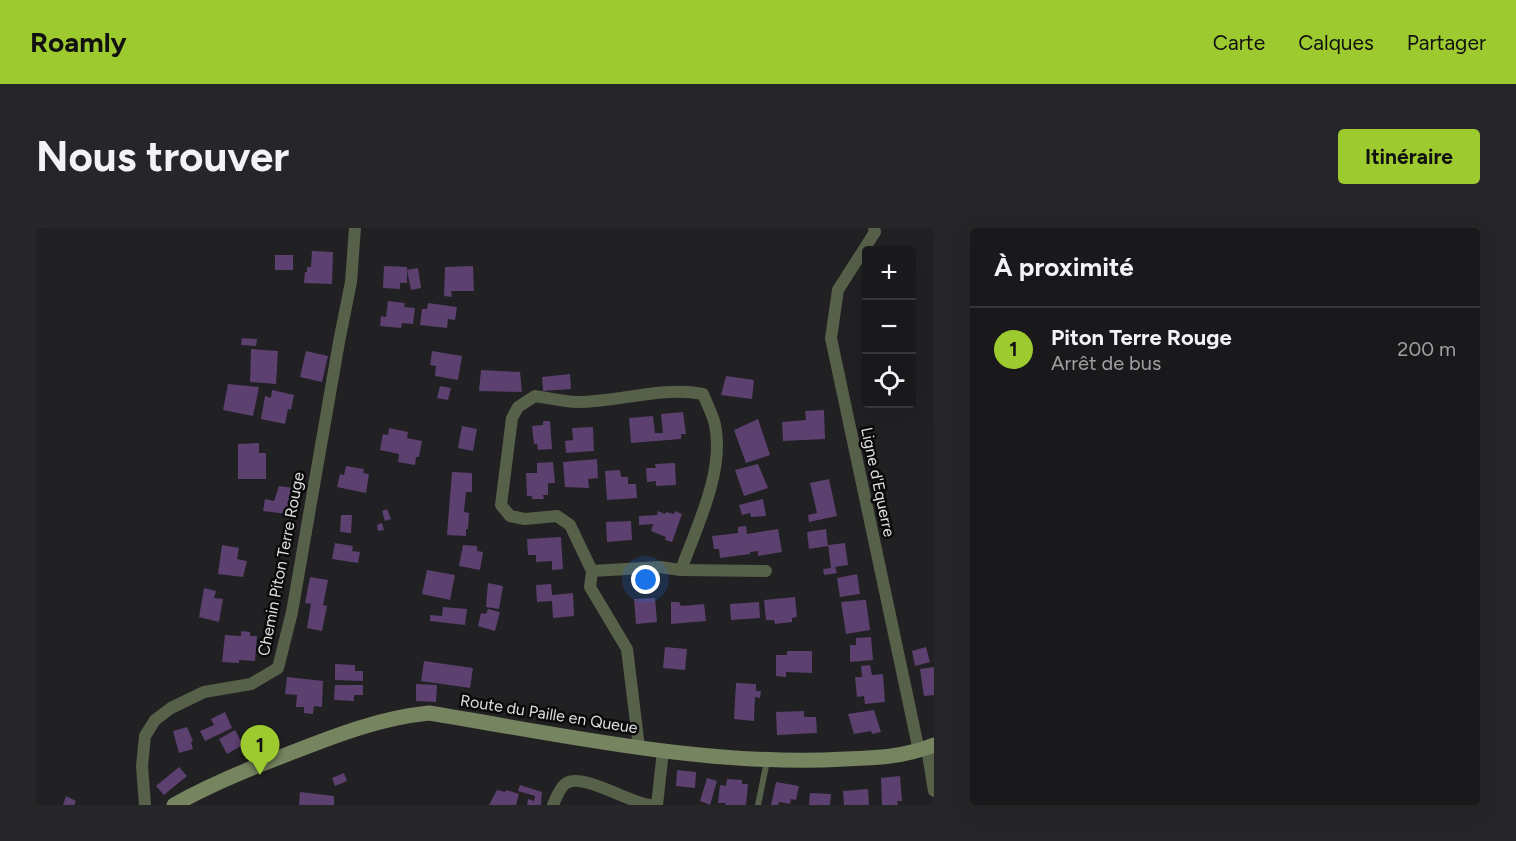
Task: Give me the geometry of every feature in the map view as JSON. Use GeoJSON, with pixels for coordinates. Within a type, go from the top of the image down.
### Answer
{"type":"FeatureCollection","features":[{"type":"Feature","properties":{"kind":"main road","name":"Route du Paille en Queue"},"geometry":{"type":"LineString","coordinates":[[174,805],[220,780],[352,729],[399,716],[429,713],[700,755],[828,760],[891,757],[927,748]]}},
{"type":"Feature","properties":{"kind":"street","name":"Chemin Piton Terre Rouge"},"geometry":{"type":"LineString","coordinates":[[145,805],[142,766],[145,736],[155,720],[171,708],[204,692],[250,684],[278,668],[292,612],[351,282],[355,228]]}},
{"type":"Feature","properties":{"kind":"street","name":"Ligne d'Equerre"},"geometry":{"type":"LineString","coordinates":[[874,228],[875,232],[838,290],[831,338],[927,748],[934,791]]}},
{"type":"Feature","properties":{"kind":"street"},"geometry":{"type":"LineString","coordinates":[[639,747],[627,649],[590,587],[592,571],[570,525],[557,516],[525,519],[510,516],[501,505],[512,418],[518,407],[536,396],[576,402],[638,395],[693,392],[703,394],[715,426],[716,454],[712,482],[681,570]]}},
{"type":"Feature","properties":{"kind":"street"},"geometry":{"type":"LineString","coordinates":[[592,571],[660,567],[681,570],[766,571]]}},
{"type":"Feature","properties":{"kind":"street"},"geometry":{"type":"LineString","coordinates":[[657,805],[663,750]]}},
{"type":"Feature","properties":{"kind":"street"},"geometry":{"type":"LineString","coordinates":[[554,805],[560,789],[573,780],[584,781],[639,804],[650,805]]}},
{"type":"Feature","properties":{"kind":"lane"},"geometry":{"type":"LineString","coordinates":[[758,805],[767,759]]}},
{"type":"Feature","properties":{"kind":"building"},"geometry":{"type":"Polygon","coordinates":[[[312,251],[333,252],[332,284],[304,283],[307,267],[311,267],[312,251]]]}},
{"type":"Feature","properties":{"kind":"building"},"geometry":{"type":"Polygon","coordinates":[[[275,255],[293,255],[293,270],[275,270],[275,255]]]}},
{"type":"Feature","properties":{"kind":"building"},"geometry":{"type":"Polygon","coordinates":[[[384,266],[407,267],[407,283],[400,283],[400,289],[383,288],[384,266]]]}},
{"type":"Feature","properties":{"kind":"building"},"geometry":{"type":"Polygon","coordinates":[[[473,266],[474,291],[451,291],[452,297],[444,296],[445,267],[473,266]]]}},
{"type":"Feature","properties":{"kind":"building"},"geometry":{"type":"Polygon","coordinates":[[[418,268],[421,288],[411,290],[407,270],[418,268]]]}},
{"type":"Feature","properties":{"kind":"building"},"geometry":{"type":"Polygon","coordinates":[[[388,301],[405,303],[404,307],[415,308],[413,324],[402,323],[401,328],[380,326],[381,316],[386,317],[388,301]]]}},
{"type":"Feature","properties":{"kind":"building"},"geometry":{"type":"Polygon","coordinates":[[[428,303],[457,307],[455,320],[448,319],[447,328],[420,325],[422,309],[427,309],[428,303]]]}},
{"type":"Feature","properties":{"kind":"building"},"geometry":{"type":"Polygon","coordinates":[[[242,338],[257,339],[256,346],[241,345],[242,338]]]}},
{"type":"Feature","properties":{"kind":"building"},"geometry":{"type":"Polygon","coordinates":[[[251,349],[278,351],[276,384],[250,382],[251,349]]]}},
{"type":"Feature","properties":{"kind":"building"},"geometry":{"type":"Polygon","coordinates":[[[306,351],[328,356],[322,382],[300,377],[306,351]]]}},
{"type":"Feature","properties":{"kind":"building"},"geometry":{"type":"Polygon","coordinates":[[[432,351],[462,356],[458,380],[435,376],[436,366],[430,365],[432,351]]]}},
{"type":"Feature","properties":{"kind":"building"},"geometry":{"type":"Polygon","coordinates":[[[481,370],[520,372],[522,392],[479,391],[481,370]]]}},
{"type":"Feature","properties":{"kind":"building"},"geometry":{"type":"Polygon","coordinates":[[[570,374],[571,389],[543,391],[542,377],[570,374]]]}},
{"type":"Feature","properties":{"kind":"building"},"geometry":{"type":"Polygon","coordinates":[[[726,376],[754,380],[752,399],[721,395],[726,376]]]}},
{"type":"Feature","properties":{"kind":"building"},"geometry":{"type":"Polygon","coordinates":[[[228,384],[259,387],[253,416],[223,410],[228,384]]]}},
{"type":"Feature","properties":{"kind":"building"},"geometry":{"type":"Polygon","coordinates":[[[440,386],[451,388],[448,400],[437,398],[440,386]]]}},
{"type":"Feature","properties":{"kind":"building"},"geometry":{"type":"Polygon","coordinates":[[[272,390],[294,395],[285,424],[261,419],[265,396],[271,398],[272,390]]]}},
{"type":"Feature","properties":{"kind":"building"},"geometry":{"type":"Polygon","coordinates":[[[824,410],[825,439],[783,441],[782,422],[806,420],[805,411],[824,410]]]}},
{"type":"Feature","properties":{"kind":"building"},"geometry":{"type":"Polygon","coordinates":[[[683,412],[686,434],[681,434],[681,439],[631,443],[629,418],[653,416],[655,433],[663,433],[661,414],[683,412]]]}},
{"type":"Feature","properties":{"kind":"building"},"geometry":{"type":"Polygon","coordinates":[[[758,419],[770,455],[746,463],[734,430],[758,419]]]}},
{"type":"Feature","properties":{"kind":"building"},"geometry":{"type":"Polygon","coordinates":[[[543,421],[550,421],[552,449],[538,450],[537,444],[534,444],[532,426],[543,425],[543,421]]]}},
{"type":"Feature","properties":{"kind":"building"},"geometry":{"type":"Polygon","coordinates":[[[462,426],[477,429],[473,451],[458,448],[462,426]]]}},
{"type":"Feature","properties":{"kind":"building"},"geometry":{"type":"Polygon","coordinates":[[[593,427],[594,451],[566,453],[565,441],[573,440],[572,428],[593,427]]]}},
{"type":"Feature","properties":{"kind":"building"},"geometry":{"type":"Polygon","coordinates":[[[389,428],[408,432],[407,438],[422,441],[415,465],[398,462],[399,454],[380,450],[383,434],[388,435],[389,428]]]}},
{"type":"Feature","properties":{"kind":"building"},"geometry":{"type":"Polygon","coordinates":[[[259,443],[259,453],[266,453],[266,479],[238,479],[238,444],[259,443]]]}},
{"type":"Feature","properties":{"kind":"building"},"geometry":{"type":"Polygon","coordinates":[[[597,459],[598,478],[588,479],[589,488],[565,487],[563,462],[597,459]]]}},
{"type":"Feature","properties":{"kind":"building"},"geometry":{"type":"Polygon","coordinates":[[[553,462],[555,483],[548,483],[548,495],[543,495],[544,499],[532,499],[532,496],[527,496],[526,473],[537,473],[537,463],[553,462]]]}},
{"type":"Feature","properties":{"kind":"building"},"geometry":{"type":"Polygon","coordinates":[[[675,463],[676,485],[656,486],[656,481],[647,482],[646,468],[656,468],[655,464],[675,463]]]}},
{"type":"Feature","properties":{"kind":"building"},"geometry":{"type":"Polygon","coordinates":[[[758,464],[768,488],[744,496],[735,470],[758,464]]]}},
{"type":"Feature","properties":{"kind":"building"},"geometry":{"type":"Polygon","coordinates":[[[346,466],[364,469],[363,473],[369,474],[366,493],[337,487],[340,474],[344,475],[346,466]]]}},
{"type":"Feature","properties":{"kind":"building"},"geometry":{"type":"Polygon","coordinates":[[[620,470],[621,477],[628,477],[628,484],[636,484],[637,498],[607,500],[605,471],[620,470]]]}},
{"type":"Feature","properties":{"kind":"building"},"geometry":{"type":"Polygon","coordinates":[[[452,472],[472,473],[472,492],[466,492],[464,512],[469,513],[466,536],[447,535],[452,472]]]}},
{"type":"Feature","properties":{"kind":"building"},"geometry":{"type":"Polygon","coordinates":[[[829,479],[837,516],[809,522],[808,515],[817,513],[810,483],[829,479]]]}},
{"type":"Feature","properties":{"kind":"building"},"geometry":{"type":"Polygon","coordinates":[[[279,486],[293,488],[287,514],[263,511],[265,499],[274,501],[279,486]]]}},
{"type":"Feature","properties":{"kind":"building"},"geometry":{"type":"Polygon","coordinates":[[[763,499],[766,516],[751,517],[750,513],[742,515],[739,505],[763,499]]]}},
{"type":"Feature","properties":{"kind":"building"},"geometry":{"type":"Polygon","coordinates":[[[387,509],[391,519],[385,521],[382,511],[387,509]]]}},
{"type":"Feature","properties":{"kind":"building"},"geometry":{"type":"Polygon","coordinates":[[[658,511],[674,514],[675,511],[682,514],[672,542],[651,531],[653,524],[639,525],[639,516],[657,515],[658,511]]]}},
{"type":"Feature","properties":{"kind":"building"},"geometry":{"type":"Polygon","coordinates":[[[341,515],[352,515],[351,533],[340,532],[341,515]]]}},
{"type":"Feature","properties":{"kind":"building"},"geometry":{"type":"Polygon","coordinates":[[[631,521],[632,540],[607,542],[606,522],[631,521]]]}},
{"type":"Feature","properties":{"kind":"building"},"geometry":{"type":"Polygon","coordinates":[[[382,523],[384,530],[378,531],[377,525],[382,523]]]}},
{"type":"Feature","properties":{"kind":"building"},"geometry":{"type":"Polygon","coordinates":[[[746,526],[747,534],[778,529],[782,552],[758,556],[758,551],[720,558],[719,549],[714,549],[712,536],[738,533],[738,527],[746,526]]]}},
{"type":"Feature","properties":{"kind":"building"},"geometry":{"type":"Polygon","coordinates":[[[826,529],[828,546],[809,549],[807,532],[826,529]]]}},
{"type":"Feature","properties":{"kind":"building"},"geometry":{"type":"Polygon","coordinates":[[[561,537],[563,569],[552,570],[552,561],[536,562],[536,555],[528,555],[527,539],[561,537]]]}},
{"type":"Feature","properties":{"kind":"building"},"geometry":{"type":"Polygon","coordinates":[[[335,543],[353,546],[352,551],[360,552],[358,563],[332,559],[335,543]]]}},
{"type":"Feature","properties":{"kind":"building"},"geometry":{"type":"Polygon","coordinates":[[[845,543],[848,565],[835,567],[837,573],[824,575],[823,569],[831,568],[828,545],[845,543]]]}},
{"type":"Feature","properties":{"kind":"building"},"geometry":{"type":"Polygon","coordinates":[[[222,545],[239,548],[237,559],[247,561],[243,577],[218,574],[222,545]]]}},
{"type":"Feature","properties":{"kind":"building"},"geometry":{"type":"Polygon","coordinates":[[[463,545],[477,546],[477,551],[483,552],[480,570],[459,566],[463,545]]]}},
{"type":"Feature","properties":{"kind":"building"},"geometry":{"type":"Polygon","coordinates":[[[427,570],[455,575],[450,600],[422,594],[427,570]]]}},
{"type":"Feature","properties":{"kind":"building"},"geometry":{"type":"Polygon","coordinates":[[[857,574],[860,594],[840,597],[837,578],[857,574]]]}},
{"type":"Feature","properties":{"kind":"building"},"geometry":{"type":"Polygon","coordinates":[[[310,577],[328,580],[323,605],[327,606],[322,631],[307,628],[311,604],[305,603],[310,577]]]}},
{"type":"Feature","properties":{"kind":"building"},"geometry":{"type":"Polygon","coordinates":[[[488,583],[503,586],[499,609],[486,607],[488,583]]]}},
{"type":"Feature","properties":{"kind":"building"},"geometry":{"type":"Polygon","coordinates":[[[551,584],[552,595],[573,593],[574,616],[553,618],[552,601],[537,602],[536,585],[551,584]]]}},
{"type":"Feature","properties":{"kind":"building"},"geometry":{"type":"Polygon","coordinates":[[[204,588],[216,591],[214,598],[223,599],[219,622],[199,617],[204,588]]]}},
{"type":"Feature","properties":{"kind":"building"},"geometry":{"type":"Polygon","coordinates":[[[795,597],[797,617],[792,618],[792,622],[775,624],[774,620],[766,620],[764,600],[795,597]]]}},
{"type":"Feature","properties":{"kind":"building"},"geometry":{"type":"Polygon","coordinates":[[[655,598],[657,622],[636,624],[634,599],[655,598]]]}},
{"type":"Feature","properties":{"kind":"building"},"geometry":{"type":"Polygon","coordinates":[[[866,600],[870,630],[846,634],[841,602],[866,600]]]}},
{"type":"Feature","properties":{"kind":"building"},"geometry":{"type":"Polygon","coordinates":[[[671,602],[679,602],[681,606],[704,604],[706,621],[671,624],[671,602]]]}},
{"type":"Feature","properties":{"kind":"building"},"geometry":{"type":"Polygon","coordinates":[[[759,602],[760,618],[731,620],[730,604],[759,602]]]}},
{"type":"Feature","properties":{"kind":"building"},"geometry":{"type":"Polygon","coordinates":[[[443,607],[467,609],[465,625],[430,621],[430,615],[442,616],[443,607]]]}},
{"type":"Feature","properties":{"kind":"building"},"geometry":{"type":"Polygon","coordinates":[[[488,609],[500,612],[495,631],[478,626],[481,613],[486,614],[488,609]]]}},
{"type":"Feature","properties":{"kind":"building"},"geometry":{"type":"Polygon","coordinates":[[[241,631],[250,632],[250,636],[257,636],[255,661],[222,662],[225,635],[241,636],[241,631]]]}},
{"type":"Feature","properties":{"kind":"building"},"geometry":{"type":"Polygon","coordinates":[[[871,637],[873,660],[850,662],[850,645],[856,645],[856,638],[871,637]]]}},
{"type":"Feature","properties":{"kind":"building"},"geometry":{"type":"Polygon","coordinates":[[[665,647],[687,649],[685,670],[663,668],[665,647]]]}},
{"type":"Feature","properties":{"kind":"building"},"geometry":{"type":"Polygon","coordinates":[[[926,647],[930,662],[915,666],[912,651],[926,647]]]}},
{"type":"Feature","properties":{"kind":"building"},"geometry":{"type":"Polygon","coordinates":[[[787,651],[812,651],[812,673],[786,672],[786,677],[776,676],[776,655],[787,655],[787,651]]]}},
{"type":"Feature","properties":{"kind":"building"},"geometry":{"type":"Polygon","coordinates":[[[424,661],[473,668],[470,688],[421,681],[424,661]]]}},
{"type":"Feature","properties":{"kind":"building"},"geometry":{"type":"Polygon","coordinates":[[[335,664],[355,665],[355,671],[363,671],[363,681],[335,680],[335,664]]]}},
{"type":"Feature","properties":{"kind":"building"},"geometry":{"type":"Polygon","coordinates":[[[870,665],[872,675],[883,674],[885,702],[865,704],[864,696],[857,697],[855,677],[862,677],[861,666],[870,665]]]}},
{"type":"Feature","properties":{"kind":"building"},"geometry":{"type":"Polygon","coordinates":[[[934,667],[934,695],[924,696],[920,669],[934,667]]]}},
{"type":"Feature","properties":{"kind":"building"},"geometry":{"type":"Polygon","coordinates":[[[287,677],[323,681],[322,707],[314,706],[313,714],[304,713],[304,707],[296,707],[297,695],[285,694],[287,677]]]}},
{"type":"Feature","properties":{"kind":"building"},"geometry":{"type":"Polygon","coordinates":[[[736,683],[756,684],[756,691],[761,691],[760,698],[755,697],[754,721],[734,719],[736,683]]]}},
{"type":"Feature","properties":{"kind":"building"},"geometry":{"type":"Polygon","coordinates":[[[416,684],[437,685],[436,702],[416,701],[416,684]]]}},
{"type":"Feature","properties":{"kind":"building"},"geometry":{"type":"Polygon","coordinates":[[[335,685],[363,685],[363,695],[354,695],[354,701],[334,700],[335,685]]]}},
{"type":"Feature","properties":{"kind":"building"},"geometry":{"type":"Polygon","coordinates":[[[874,710],[881,732],[854,734],[848,714],[874,710]]]}},
{"type":"Feature","properties":{"kind":"building"},"geometry":{"type":"Polygon","coordinates":[[[804,711],[804,717],[816,717],[817,733],[777,735],[776,712],[804,711]]]}},
{"type":"Feature","properties":{"kind":"building"},"geometry":{"type":"Polygon","coordinates":[[[225,712],[232,728],[205,741],[200,731],[214,725],[211,719],[225,712]]]}},
{"type":"Feature","properties":{"kind":"building"},"geometry":{"type":"Polygon","coordinates":[[[187,727],[193,741],[191,742],[193,749],[179,753],[173,731],[187,727]]]}},
{"type":"Feature","properties":{"kind":"building"},"geometry":{"type":"Polygon","coordinates":[[[235,730],[243,745],[227,754],[219,739],[235,730]]]}},
{"type":"Feature","properties":{"kind":"building"},"geometry":{"type":"Polygon","coordinates":[[[179,767],[187,776],[164,795],[156,786],[179,767]]]}},
{"type":"Feature","properties":{"kind":"building"},"geometry":{"type":"Polygon","coordinates":[[[677,770],[696,772],[695,788],[676,786],[677,770]]]}},
{"type":"Feature","properties":{"kind":"building"},"geometry":{"type":"Polygon","coordinates":[[[344,773],[347,781],[335,786],[332,778],[344,773]]]}},
{"type":"Feature","properties":{"kind":"building"},"geometry":{"type":"Polygon","coordinates":[[[900,776],[902,801],[897,801],[898,805],[882,805],[881,778],[900,776]]]}},
{"type":"Feature","properties":{"kind":"building"},"geometry":{"type":"Polygon","coordinates":[[[707,778],[717,781],[710,805],[700,801],[707,778]]]}},
{"type":"Feature","properties":{"kind":"building"},"geometry":{"type":"Polygon","coordinates":[[[727,779],[742,780],[742,784],[748,784],[746,805],[718,803],[720,785],[726,786],[727,779]]]}},
{"type":"Feature","properties":{"kind":"building"},"geometry":{"type":"Polygon","coordinates":[[[776,782],[799,786],[796,800],[791,799],[790,804],[779,802],[778,805],[771,805],[776,782]]]}},
{"type":"Feature","properties":{"kind":"building"},"geometry":{"type":"Polygon","coordinates":[[[520,785],[542,792],[541,805],[527,805],[528,799],[534,801],[535,796],[518,791],[520,785]]]}},
{"type":"Feature","properties":{"kind":"building"},"geometry":{"type":"Polygon","coordinates":[[[868,789],[869,805],[844,805],[843,791],[868,789]]]}},
{"type":"Feature","properties":{"kind":"building"},"geometry":{"type":"Polygon","coordinates":[[[497,790],[519,794],[516,805],[489,805],[497,790]]]}},
{"type":"Feature","properties":{"kind":"building"},"geometry":{"type":"Polygon","coordinates":[[[300,792],[334,796],[334,805],[299,805],[300,792]]]}},
{"type":"Feature","properties":{"kind":"building"},"geometry":{"type":"Polygon","coordinates":[[[810,793],[831,794],[830,805],[809,805],[810,793]]]}},
{"type":"Feature","properties":{"kind":"building"},"geometry":{"type":"Polygon","coordinates":[[[66,796],[76,801],[74,805],[63,805],[66,796]]]}},
{"type":"Feature","properties":{"kind":"place","name":"Piton Terre Rouge"},"geometry":{"type":"Point","coordinates":[260,775]}}]}
